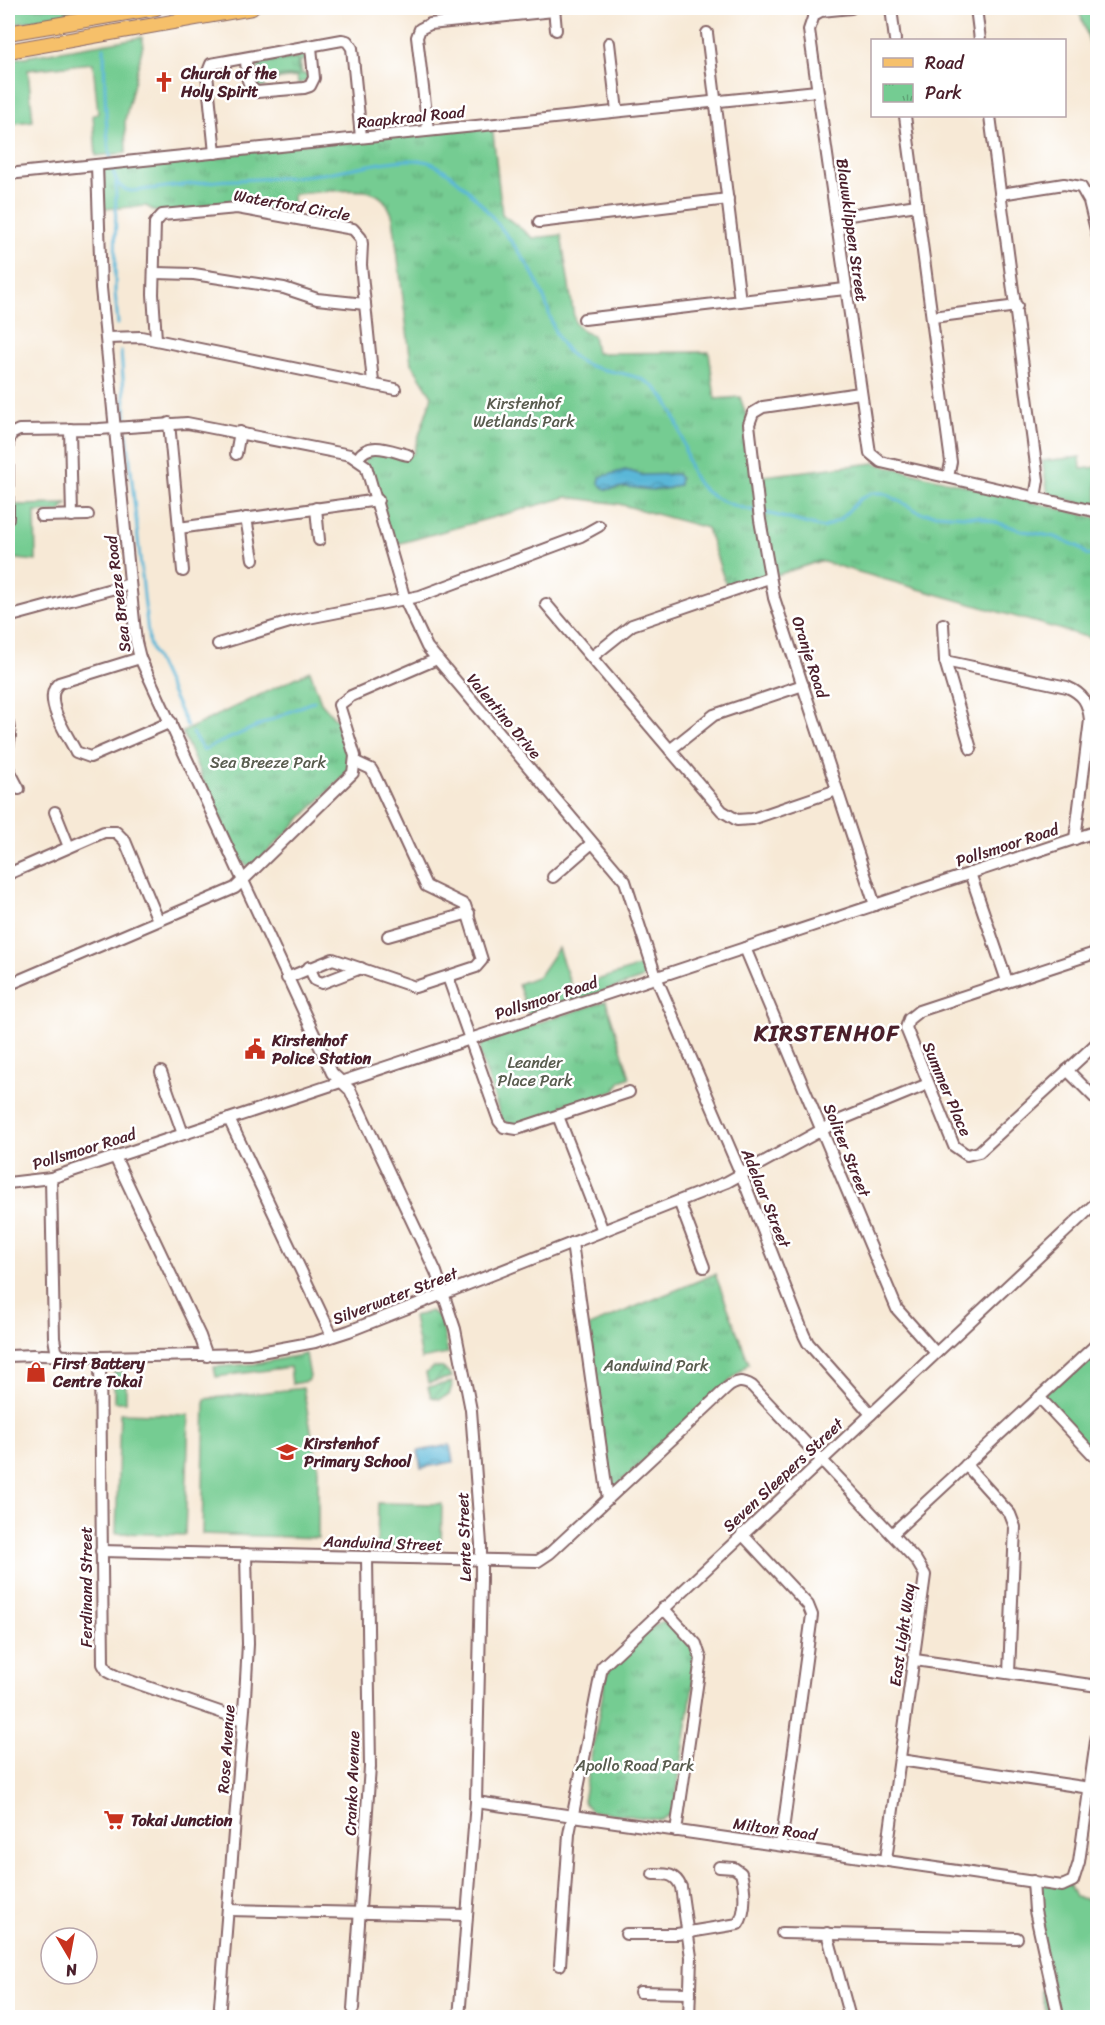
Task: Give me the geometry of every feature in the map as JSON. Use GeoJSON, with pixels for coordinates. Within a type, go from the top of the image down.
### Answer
{"type":"FeatureCollection","features":[{"type":"Feature","properties":{"kind":"main road"},"geometry":{"type":"LineString","coordinates":[[8,33],[156,8]]}},
{"type":"Feature","properties":{"kind":"main road"},"geometry":{"type":"LineString","coordinates":[[8,51],[252,8]]}},
{"type":"Feature","properties":{"kind":"street","name":"Blauwklippen Street"},"geometry":{"type":"LineString","coordinates":[[851,8],[821,11],[814,15],[809,30],[867,447],[881,462],[948,477]]}},
{"type":"Feature","properties":{"kind":"street"},"geometry":{"type":"LineString","coordinates":[[891,8],[896,39]]}},
{"type":"Feature","properties":{"kind":"street"},"geometry":{"type":"LineString","coordinates":[[976,8],[980,39]]}},
{"type":"Feature","properties":{"kind":"street"},"geometry":{"type":"LineString","coordinates":[[428,130],[417,38],[420,29],[430,24],[554,9],[556,30]]}},
{"type":"Feature","properties":{"kind":"street"},"geometry":{"type":"LineString","coordinates":[[707,33],[740,301]]}},
{"type":"Feature","properties":{"kind":"street"},"geometry":{"type":"LineString","coordinates":[[215,153],[207,69],[216,63],[342,40],[350,44],[361,137]]}},
{"type":"Feature","properties":{"kind":"street"},"geometry":{"type":"LineString","coordinates":[[609,43],[617,111]]}},
{"type":"Feature","properties":{"kind":"street"},"geometry":{"type":"LineString","coordinates":[[246,59],[249,83],[257,92],[304,88],[310,86],[314,78],[311,47]]}},
{"type":"Feature","properties":{"kind":"street","name":"Raapkraal Road"},"geometry":{"type":"LineString","coordinates":[[8,174],[817,91]]}},
{"type":"Feature","properties":{"kind":"street"},"geometry":{"type":"LineString","coordinates":[[905,117],[951,462],[948,477],[1098,512]]}},
{"type":"Feature","properties":{"kind":"street"},"geometry":{"type":"LineString","coordinates":[[990,117],[1017,306],[1038,480],[1035,498]]}},
{"type":"Feature","properties":{"kind":"street","name":"Sea Breeze Road"},"geometry":{"type":"LineString","coordinates":[[101,165],[101,288],[136,642],[140,658],[332,1072],[343,1082]]}},
{"type":"Feature","properties":{"kind":"street"},"geometry":{"type":"LineString","coordinates":[[1001,194],[1064,184],[1081,188],[1089,201],[1098,237]]}},
{"type":"Feature","properties":{"kind":"street"},"geometry":{"type":"LineString","coordinates":[[539,222],[728,199]]}},
{"type":"Feature","properties":{"kind":"street"},"geometry":{"type":"LineString","coordinates":[[836,218],[917,205]]}},
{"type":"Feature","properties":{"kind":"street","name":"Waterford Circle"},"geometry":{"type":"LineString","coordinates":[[156,339],[153,294],[155,223],[158,217],[237,208],[353,229],[361,238],[373,382]]}},
{"type":"Feature","properties":{"kind":"street"},"geometry":{"type":"LineString","coordinates":[[155,273],[194,274],[284,288],[317,299],[365,304]]}},
{"type":"Feature","properties":{"kind":"street"},"geometry":{"type":"LineString","coordinates":[[584,319],[845,289]]}},
{"type":"Feature","properties":{"kind":"street"},"geometry":{"type":"LineString","coordinates":[[933,317],[1017,306]]}},
{"type":"Feature","properties":{"kind":"street"},"geometry":{"type":"LineString","coordinates":[[107,338],[156,339],[373,382],[395,389]]}},
{"type":"Feature","properties":{"kind":"street","name":"Oranje Road"},"geometry":{"type":"LineString","coordinates":[[860,393],[763,407],[753,413],[749,424],[769,578],[875,905]]}},
{"type":"Feature","properties":{"kind":"street"},"geometry":{"type":"LineString","coordinates":[[169,423],[183,571]]}},
{"type":"Feature","properties":{"kind":"street"},"geometry":{"type":"LineString","coordinates":[[8,514],[9,437],[19,430],[187,423],[240,432],[358,458],[366,449],[372,447],[408,455]]}},
{"type":"Feature","properties":{"kind":"street"},"geometry":{"type":"LineString","coordinates":[[70,429],[72,516]]}},
{"type":"Feature","properties":{"kind":"street"},"geometry":{"type":"LineString","coordinates":[[236,454],[240,432]]}},
{"type":"Feature","properties":{"kind":"street","name":"Valentino Drive"},"geometry":{"type":"LineString","coordinates":[[358,458],[371,476],[405,600],[427,647],[625,881],[656,977]]}},
{"type":"Feature","properties":{"kind":"street"},"geometry":{"type":"LineString","coordinates":[[179,528],[378,500]]}},
{"type":"Feature","properties":{"kind":"street"},"geometry":{"type":"LineString","coordinates":[[316,508],[319,540]]}},
{"type":"Feature","properties":{"kind":"street"},"geometry":{"type":"LineString","coordinates":[[40,516],[88,515]]}},
{"type":"Feature","properties":{"kind":"street"},"geometry":{"type":"LineString","coordinates":[[246,518],[253,559]]}},
{"type":"Feature","properties":{"kind":"street"},"geometry":{"type":"LineString","coordinates":[[218,644],[304,618],[405,600],[581,536],[599,526]]}},
{"type":"Feature","properties":{"kind":"street"},"geometry":{"type":"LineString","coordinates":[[592,657],[633,624],[769,578]]}},
{"type":"Feature","properties":{"kind":"street"},"geometry":{"type":"LineString","coordinates":[[8,617],[130,584]]}},
{"type":"Feature","properties":{"kind":"street"},"geometry":{"type":"LineString","coordinates":[[546,604],[722,811],[737,820],[752,819],[837,790]]}},
{"type":"Feature","properties":{"kind":"street"},"geometry":{"type":"LineString","coordinates":[[943,624],[945,661],[970,749]]}},
{"type":"Feature","properties":{"kind":"street"},"geometry":{"type":"LineString","coordinates":[[140,658],[59,683],[51,691],[52,702],[76,752],[90,757],[171,722]]}},
{"type":"Feature","properties":{"kind":"street"},"geometry":{"type":"LineString","coordinates":[[8,985],[235,888],[348,778],[356,762],[339,705],[351,696],[436,659]]}},
{"type":"Feature","properties":{"kind":"street"},"geometry":{"type":"LineString","coordinates":[[945,661],[1067,687],[1080,693],[1086,701],[1090,720],[1075,839]]}},
{"type":"Feature","properties":{"kind":"street"},"geometry":{"type":"LineString","coordinates":[[670,750],[714,715],[803,685]]}},
{"type":"Feature","properties":{"kind":"street"},"geometry":{"type":"LineString","coordinates":[[8,723],[10,736],[8,747]]}},
{"type":"Feature","properties":{"kind":"street"},"geometry":{"type":"LineString","coordinates":[[287,978],[333,959],[415,987],[476,967],[482,960],[469,913],[462,902],[426,886],[375,776],[371,769],[356,762]]}},
{"type":"Feature","properties":{"kind":"street"},"geometry":{"type":"LineString","coordinates":[[8,768],[19,789]]}},
{"type":"Feature","properties":{"kind":"street"},"geometry":{"type":"LineString","coordinates":[[55,812],[69,847]]}},
{"type":"Feature","properties":{"kind":"street"},"geometry":{"type":"LineString","coordinates":[[8,874],[104,832],[116,832],[121,836],[158,920]]}},
{"type":"Feature","properties":{"kind":"street","name":"Pollsmoor Road"},"geometry":{"type":"LineString","coordinates":[[8,1183],[51,1178],[1092,833],[1098,851]]}},
{"type":"Feature","properties":{"kind":"street"},"geometry":{"type":"LineString","coordinates":[[553,877],[592,843]]}},
{"type":"Feature","properties":{"kind":"street"},"geometry":{"type":"LineString","coordinates":[[970,873],[1007,981]]}},
{"type":"Feature","properties":{"kind":"street"},"geometry":{"type":"LineString","coordinates":[[388,936],[469,913]]}},
{"type":"Feature","properties":{"kind":"street","name":"Soliter Street"},"geometry":{"type":"LineString","coordinates":[[745,948],[897,1309],[936,1353]]}},
{"type":"Feature","properties":{"kind":"street","name":"Summer Place"},"geometry":{"type":"LineString","coordinates":[[1098,952],[919,1011],[909,1019],[907,1033],[954,1146],[962,1153],[974,1155],[1098,1042]]}},
{"type":"Feature","properties":{"kind":"street"},"geometry":{"type":"LineString","coordinates":[[309,967],[315,980],[322,982],[362,969]]}},
{"type":"Feature","properties":{"kind":"street"},"geometry":{"type":"LineString","coordinates":[[448,976],[499,1121],[504,1127],[517,1130],[629,1092]]}},
{"type":"Feature","properties":{"kind":"street","name":"Adelaar Street"},"geometry":{"type":"LineString","coordinates":[[656,977],[741,1174],[808,1343],[871,1414]]}},
{"type":"Feature","properties":{"kind":"street"},"geometry":{"type":"LineString","coordinates":[[1067,1070],[1098,1101]]}},
{"type":"Feature","properties":{"kind":"street"},"geometry":{"type":"LineString","coordinates":[[161,1072],[183,1134]]}},
{"type":"Feature","properties":{"kind":"street","name":"Lente Street"},"geometry":{"type":"LineString","coordinates":[[343,1082],[350,1090],[444,1294],[455,1329],[471,1410],[481,1561],[476,1802],[459,2018]]}},
{"type":"Feature","properties":{"kind":"street","name":"Silverwater Street"},"geometry":{"type":"LineString","coordinates":[[8,1356],[207,1356],[273,1351],[332,1336],[679,1201],[741,1174],[822,1129],[928,1084]]}},
{"type":"Feature","properties":{"kind":"street"},"geometry":{"type":"LineString","coordinates":[[558,1116],[603,1231]]}},
{"type":"Feature","properties":{"kind":"street"},"geometry":{"type":"LineString","coordinates":[[229,1119],[332,1336]]}},
{"type":"Feature","properties":{"kind":"street"},"geometry":{"type":"LineString","coordinates":[[115,1156],[200,1336],[207,1356]]}},
{"type":"Feature","properties":{"kind":"street"},"geometry":{"type":"LineString","coordinates":[[51,1178],[54,1338],[56,1350],[60,1355]]}},
{"type":"Feature","properties":{"kind":"street"},"geometry":{"type":"LineString","coordinates":[[679,1201],[704,1267]]}},
{"type":"Feature","properties":{"kind":"street","name":"Seven Sleepers Street"},"geometry":{"type":"LineString","coordinates":[[560,1965],[572,1816],[602,1667],[1096,1205]]}},
{"type":"Feature","properties":{"kind":"street"},"geometry":{"type":"LineString","coordinates":[[572,1243],[608,1499]]}},
{"type":"Feature","properties":{"kind":"street"},"geometry":{"type":"LineString","coordinates":[[892,1534],[1098,1343]]}},
{"type":"Feature","properties":{"kind":"street","name":"Ferdinand Street"},"geometry":{"type":"LineString","coordinates":[[100,1357],[102,1658],[105,1668],[116,1676],[243,1720]]}},
{"type":"Feature","properties":{"kind":"street","name":"Aandwind Street"},"geometry":{"type":"LineString","coordinates":[[101,1551],[538,1561],[550,1553],[728,1388],[738,1382]]}},
{"type":"Feature","properties":{"kind":"street","name":"East Light Way"},"geometry":{"type":"LineString","coordinates":[[738,1382],[752,1386],[892,1534],[920,1565],[925,1575],[886,1860]]}},
{"type":"Feature","properties":{"kind":"street"},"geometry":{"type":"LineString","coordinates":[[1039,1397],[1098,1460]]}},
{"type":"Feature","properties":{"kind":"street"},"geometry":{"type":"LineString","coordinates":[[966,1465],[1014,1521],[1009,1673]]}},
{"type":"Feature","properties":{"kind":"street"},"geometry":{"type":"LineString","coordinates":[[742,1534],[808,1605],[812,1615],[781,1845]]}},
{"type":"Feature","properties":{"kind":"street","name":"Rose Avenue"},"geometry":{"type":"LineString","coordinates":[[219,2017],[248,1644],[246,1554]]}},
{"type":"Feature","properties":{"kind":"street","name":"Cranko Avenue"},"geometry":{"type":"LineString","coordinates":[[353,2009],[370,1767],[367,1557]]}},
{"type":"Feature","properties":{"kind":"street"},"geometry":{"type":"LineString","coordinates":[[663,1608],[696,1644],[701,1659],[676,1831]]}},
{"type":"Feature","properties":{"kind":"street"},"geometry":{"type":"LineString","coordinates":[[915,1660],[1098,1686]]}},
{"type":"Feature","properties":{"kind":"street"},"geometry":{"type":"LineString","coordinates":[[900,1760],[1090,1788],[1098,1727]]}},
{"type":"Feature","properties":{"kind":"street","name":"Milton Road"},"geometry":{"type":"LineString","coordinates":[[476,1802],[1033,1881],[1069,1884],[1075,1876],[1079,1862],[1090,1788]]}},
{"type":"Feature","properties":{"kind":"street"},"geometry":{"type":"LineString","coordinates":[[626,1934],[687,1932],[734,1926],[741,1920],[744,1900],[741,1873],[737,1869],[719,1867]]}},
{"type":"Feature","properties":{"kind":"street"},"geometry":{"type":"LineString","coordinates":[[653,1874],[670,1874],[678,1880],[691,1957],[689,2018]]}},
{"type":"Feature","properties":{"kind":"street"},"geometry":{"type":"LineString","coordinates":[[1033,1881],[1035,1911],[1058,2011]]}},
{"type":"Feature","properties":{"kind":"street"},"geometry":{"type":"LineString","coordinates":[[228,1910],[466,1916]]}},
{"type":"Feature","properties":{"kind":"street"},"geometry":{"type":"LineString","coordinates":[[782,1933],[1017,1938]]}},
{"type":"Feature","properties":{"kind":"street"},"geometry":{"type":"LineString","coordinates":[[827,1934],[850,2018]]}},
{"type":"Feature","properties":{"kind":"street"},"geometry":{"type":"LineString","coordinates":[[640,1992],[690,1993]]}},
{"type":"Feature","properties":{"kind":"green space"},"geometry":{"type":"Polygon","coordinates":[[[8,8],[102,8],[8,25],[8,8]]]}},
{"type":"Feature","properties":{"kind":"green space"},"geometry":{"type":"Polygon","coordinates":[[[1078,8],[1097,8],[1097,64],[1078,8]]]}},
{"type":"Feature","properties":{"kind":"green space"},"geometry":{"type":"Polygon","coordinates":[[[142,37],[143,45],[125,120],[126,153],[96,156],[93,115],[98,114],[93,63],[28,70],[33,121],[8,124],[8,60],[142,37]]]}},
{"type":"Feature","properties":{"kind":"green space"},"geometry":{"type":"Polygon","coordinates":[[[300,53],[308,60],[300,61],[302,74],[310,74],[309,80],[298,84],[297,77],[264,81],[265,87],[257,88],[252,81],[260,80],[259,67],[251,66],[265,57],[271,59],[298,57],[300,53]]]}},
{"type":"Feature","properties":{"kind":"green space"},"geometry":{"type":"Polygon","coordinates":[[[297,59],[299,75],[263,78],[262,63],[297,59]]]}},
{"type":"Feature","properties":{"kind":"green space","name":"Kirstenhof Wetlands Park"},"geometry":{"type":"Polygon","coordinates":[[[492,124],[502,214],[533,238],[561,235],[575,323],[584,332],[593,335],[596,353],[709,352],[715,399],[740,397],[749,424],[755,477],[874,463],[1097,518],[1097,640],[820,561],[728,591],[707,528],[619,504],[567,497],[390,546],[362,453],[413,454],[432,396],[411,363],[393,218],[383,200],[373,193],[357,190],[293,194],[294,218],[237,208],[162,215],[146,206],[104,209],[104,164],[492,124]]]}},
{"type":"Feature","properties":{"kind":"green space"},"geometry":{"type":"Polygon","coordinates":[[[1080,457],[1081,469],[1097,467],[1097,508],[1048,494],[1042,461],[1080,457]]]}},
{"type":"Feature","properties":{"kind":"green space"},"geometry":{"type":"Polygon","coordinates":[[[67,504],[60,512],[35,512],[36,561],[8,558],[8,539],[15,505],[67,504]]]}},
{"type":"Feature","properties":{"kind":"green space","name":"Sea Breeze Park"},"geometry":{"type":"Polygon","coordinates":[[[310,671],[321,702],[339,723],[352,759],[351,769],[256,863],[247,866],[238,860],[182,732],[310,671]]]}},
{"type":"Feature","properties":{"kind":"green space"},"geometry":{"type":"Polygon","coordinates":[[[558,948],[572,988],[647,964],[646,974],[641,979],[529,1016],[518,984],[539,976],[558,948]]]}},
{"type":"Feature","properties":{"kind":"green space","name":"Leander Place Park"},"geometry":{"type":"Polygon","coordinates":[[[606,1001],[630,1077],[621,1081],[615,1091],[518,1125],[508,1124],[501,1118],[480,1054],[480,1047],[485,1040],[606,1001]]]}},
{"type":"Feature","properties":{"kind":"green space","name":"Aandwind Park"},"geometry":{"type":"Polygon","coordinates":[[[715,1274],[749,1363],[610,1492],[589,1326],[715,1274]]]}},
{"type":"Feature","properties":{"kind":"green space"},"geometry":{"type":"Polygon","coordinates":[[[430,1311],[441,1318],[448,1354],[421,1359],[413,1317],[430,1311]]]}},
{"type":"Feature","properties":{"kind":"green space"},"geometry":{"type":"Polygon","coordinates":[[[1097,1343],[1097,1460],[1039,1397],[1097,1343]]]}},
{"type":"Feature","properties":{"kind":"green space"},"geometry":{"type":"Polygon","coordinates":[[[306,1354],[310,1377],[308,1381],[292,1384],[290,1367],[216,1377],[214,1367],[255,1364],[306,1354]]]}},
{"type":"Feature","properties":{"kind":"green space"},"geometry":{"type":"Polygon","coordinates":[[[433,1367],[443,1368],[452,1377],[428,1383],[426,1373],[433,1367]]]}},
{"type":"Feature","properties":{"kind":"green space"},"geometry":{"type":"Polygon","coordinates":[[[114,1372],[126,1372],[126,1402],[114,1402],[114,1372]]]}},
{"type":"Feature","properties":{"kind":"green space"},"geometry":{"type":"Polygon","coordinates":[[[453,1382],[449,1395],[439,1399],[431,1397],[428,1387],[453,1382]]]}},
{"type":"Feature","properties":{"kind":"green space"},"geometry":{"type":"Polygon","coordinates":[[[303,1388],[318,1467],[318,1538],[202,1534],[205,1399],[303,1388]]]}},
{"type":"Feature","properties":{"kind":"green space"},"geometry":{"type":"Polygon","coordinates":[[[120,1413],[189,1415],[185,1535],[116,1533],[120,1413]]]}},
{"type":"Feature","properties":{"kind":"green space"},"geometry":{"type":"Polygon","coordinates":[[[378,1503],[442,1504],[441,1548],[377,1547],[378,1503]]]}},
{"type":"Feature","properties":{"kind":"green space","name":"Apollo Road Park"},"geometry":{"type":"Polygon","coordinates":[[[664,1621],[684,1636],[697,1658],[674,1812],[661,1820],[591,1811],[583,1801],[606,1676],[611,1667],[654,1625],[664,1621]]]}},
{"type":"Feature","properties":{"kind":"green space"},"geometry":{"type":"Polygon","coordinates":[[[1033,1881],[1069,1884],[1075,1897],[1097,1901],[1097,2017],[1047,2017],[1040,1990],[1052,1990],[1033,1881]]]}},
{"type":"Feature","properties":{"kind":"water"},"geometry":{"type":"Polygon","coordinates":[[[625,470],[643,475],[677,474],[680,478],[679,485],[659,490],[626,487],[605,489],[599,484],[600,477],[625,470]]]}},
{"type":"Feature","properties":{"kind":"water"},"geometry":{"type":"Polygon","coordinates":[[[450,1445],[453,1462],[421,1468],[418,1451],[450,1445]]]}},
{"type":"Feature","properties":{"kind":"waterway"},"geometry":{"type":"LineString","coordinates":[[104,48],[110,159],[121,187],[131,191],[217,181],[294,177],[406,160],[428,162],[440,168],[465,187],[521,254],[537,282],[554,329],[566,350],[578,360],[591,366],[632,376],[656,389],[667,402],[677,422],[691,471],[698,484],[710,495],[729,504],[756,511]]}},
{"type":"Feature","properties":{"kind":"waterway"},"geometry":{"type":"LineString","coordinates":[[116,182],[115,292],[118,324]]}},
{"type":"Feature","properties":{"kind":"waterway"},"geometry":{"type":"LineString","coordinates":[[121,351],[126,418]]}},
{"type":"Feature","properties":{"kind":"waterway"},"geometry":{"type":"LineString","coordinates":[[127,433],[149,644],[187,726]]}},
{"type":"Feature","properties":{"kind":"waterway"},"geometry":{"type":"LineString","coordinates":[[763,512],[823,528],[839,520],[860,499],[872,493],[884,493],[921,513],[979,517],[1024,531],[1055,537],[1079,547],[1087,555],[1098,556]]}},
{"type":"Feature","properties":{"kind":"waterway"},"geometry":{"type":"LineString","coordinates":[[192,733],[203,750],[314,701]]}},
{"type":"Feature","properties":{"kind":"place","name":"Church of the Holy Spirit"},"geometry":{"type":"Point","coordinates":[164,82]}},
{"type":"Feature","properties":{"kind":"place","name":"Kirstenhof Police Station"},"geometry":{"type":"Point","coordinates":[255,1049]}},
{"type":"Feature","properties":{"kind":"place","name":"First Battery Centre Tokai"},"geometry":{"type":"Point","coordinates":[36,1372]}},
{"type":"Feature","properties":{"kind":"place","name":"Kirstenhof Primary School"},"geometry":{"type":"Point","coordinates":[287,1452]}},
{"type":"Feature","properties":{"kind":"place","name":"Tokai Junction"},"geometry":{"type":"Point","coordinates":[114,1820]}},
{"type":"Feature","properties":{"kind":"district","name":"KIRSTENHOF"},"geometry":{"type":"Point","coordinates":[827,1033]}}]}
